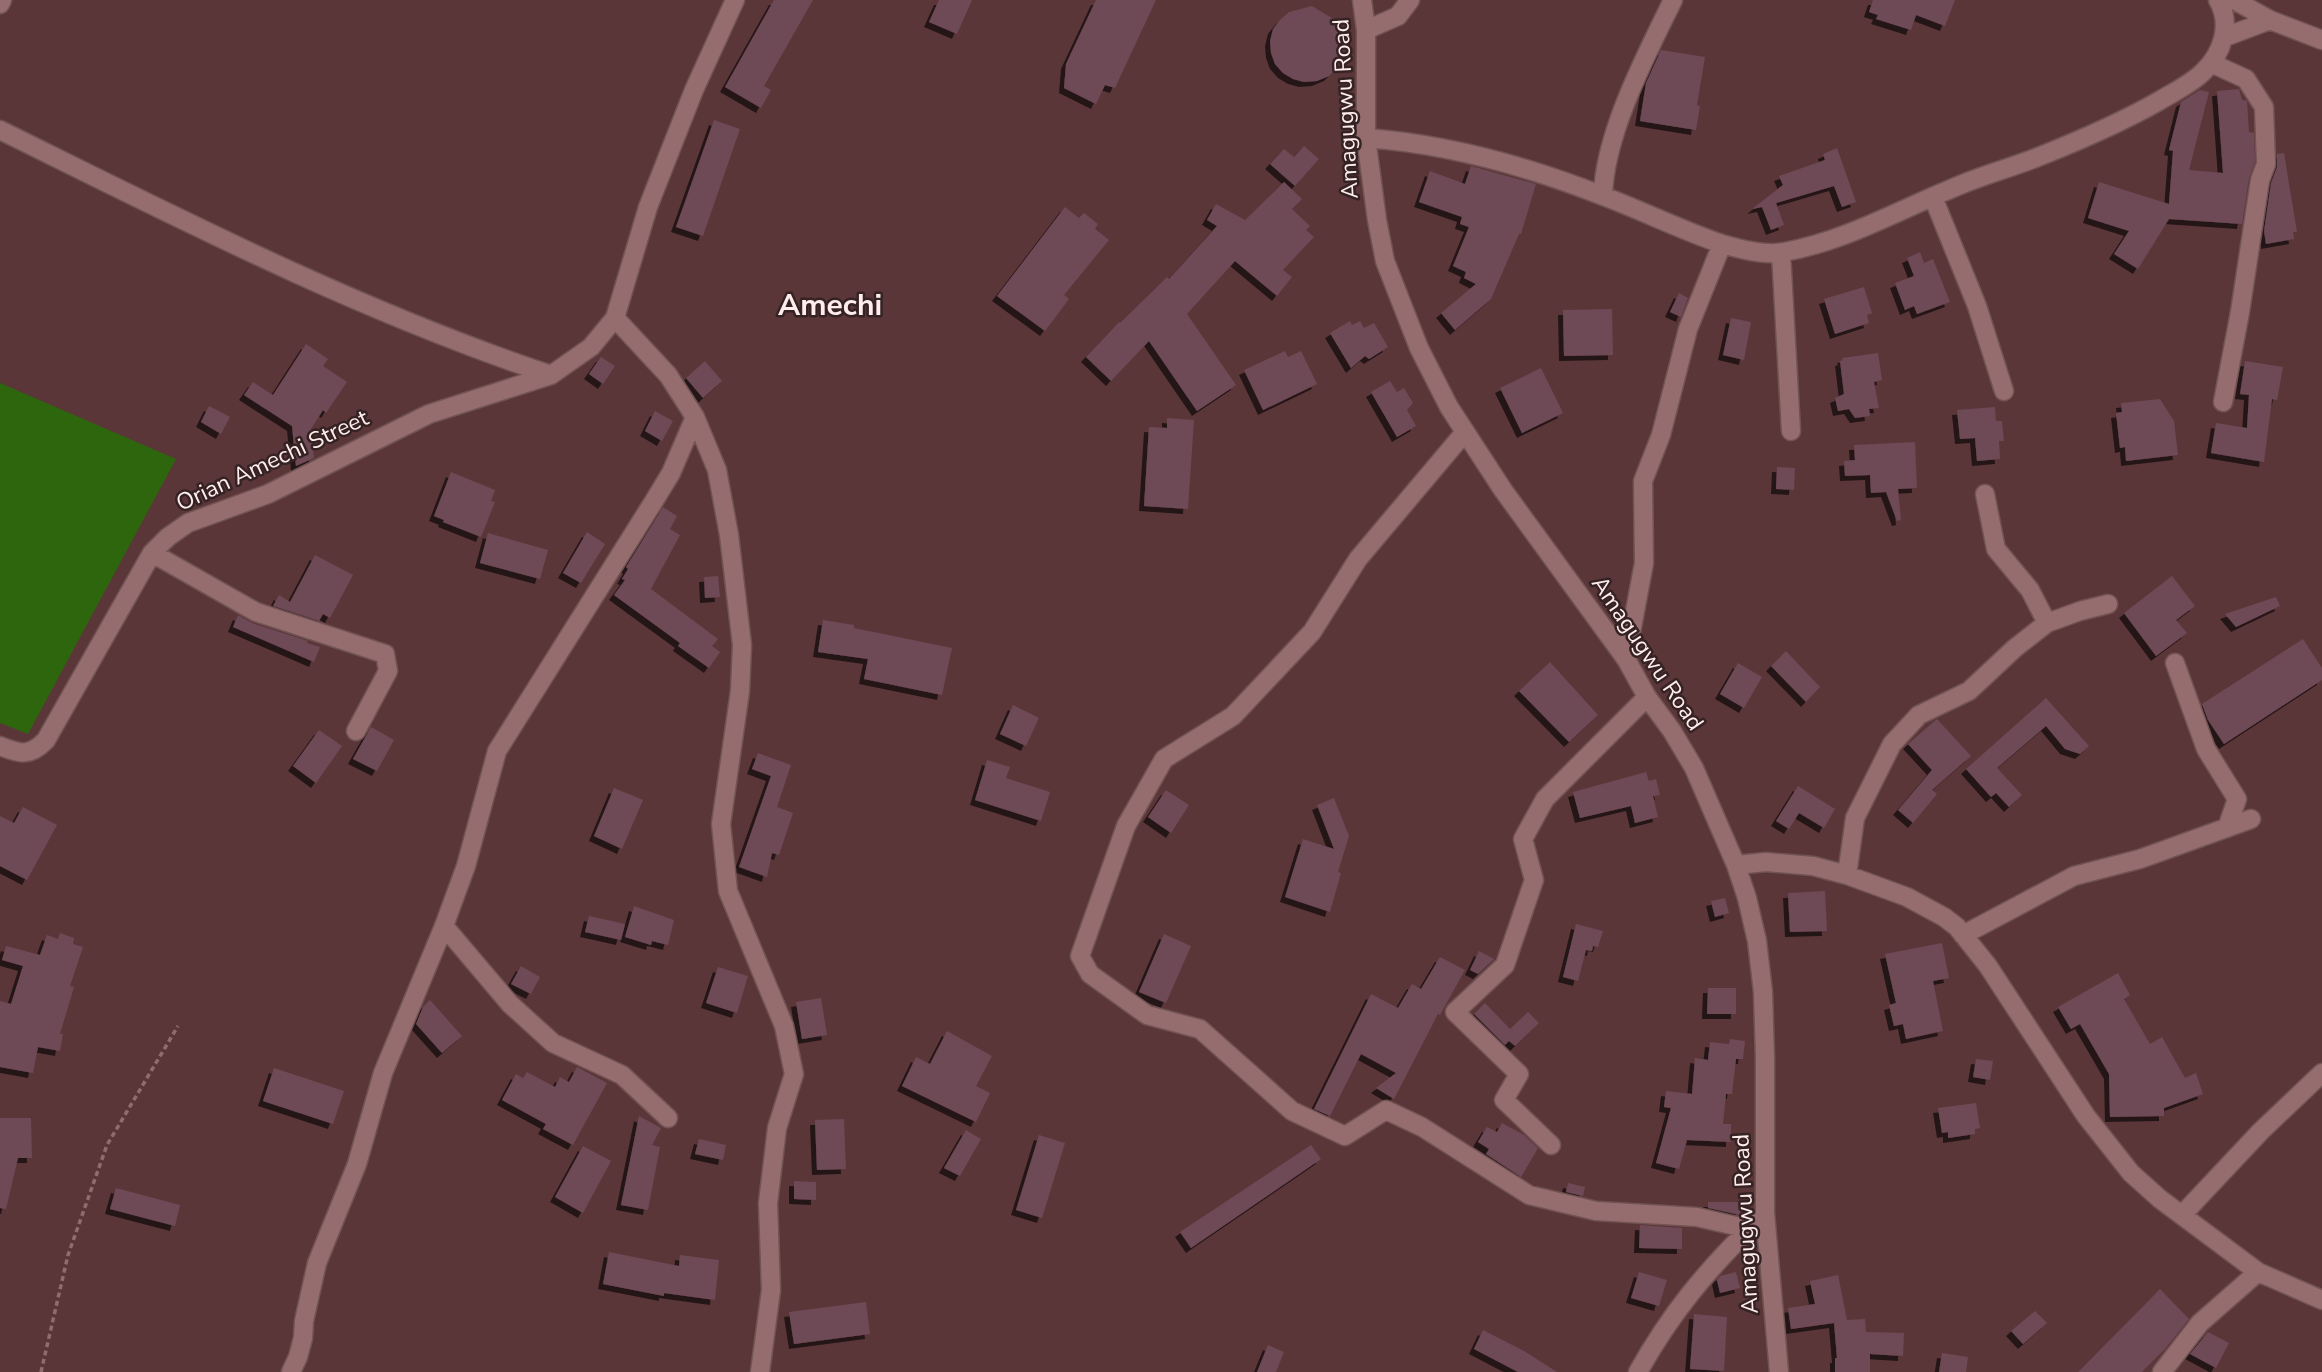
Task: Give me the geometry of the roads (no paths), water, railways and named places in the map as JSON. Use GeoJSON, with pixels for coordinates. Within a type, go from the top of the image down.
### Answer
{"type":"FeatureCollection","features":[{"type":"Feature","properties":{"kind":"street","name":"Orian Amechi Street"},"geometry":{"type":"LineString","coordinates":[[0,746],[19,754],[39,747],[46,740],[152,553],[188,523],[268,494],[429,414],[551,375],[591,347],[615,318],[648,207],[694,90],[735,0]]}},
{"type":"Feature","properties":{"kind":"street","name":"Amagugwu Road"},"geometry":{"type":"LineString","coordinates":[[1362,0],[1366,30],[1366,138],[1377,220],[1385,261],[1419,348],[1449,407],[1503,490],[1626,659],[1647,697],[1672,731],[1694,768],[1736,865],[1747,898],[1763,992],[1765,1213],[1779,1372]]}},
{"type":"Feature","properties":{"kind":"street"},"geometry":{"type":"LineString","coordinates":[[1366,30],[1398,16],[1410,0]]}},
{"type":"Feature","properties":{"kind":"street"},"geometry":{"type":"LineString","coordinates":[[1603,196],[1603,174],[1612,144],[1642,64],[1674,0]]}},
{"type":"Feature","properties":{"kind":"street"},"geometry":{"type":"LineString","coordinates":[[1366,138],[1402,140],[1534,171],[1721,244],[1741,250],[1781,253],[1831,240],[2043,155],[2126,119],[2194,80],[2211,63],[2225,37],[2224,10],[2218,0]]}},
{"type":"Feature","properties":{"kind":"street"},"geometry":{"type":"LineString","coordinates":[[2234,0],[2270,20],[2322,40]]}},
{"type":"Feature","properties":{"kind":"street"},"geometry":{"type":"LineString","coordinates":[[2225,37],[2270,20]]}},
{"type":"Feature","properties":{"kind":"street"},"geometry":{"type":"LineString","coordinates":[[2211,63],[2246,79],[2264,107],[2266,164],[2260,180],[2223,402]]}},
{"type":"Feature","properties":{"kind":"street"},"geometry":{"type":"LineString","coordinates":[[0,130],[155,208],[316,284],[500,358],[551,375]]}},
{"type":"Feature","properties":{"kind":"street"},"geometry":{"type":"LineString","coordinates":[[1933,197],[1968,281],[2004,391]]}},
{"type":"Feature","properties":{"kind":"street"},"geometry":{"type":"LineString","coordinates":[[1626,659],[1644,563],[1643,481],[1661,435],[1688,329],[1721,244]]}},
{"type":"Feature","properties":{"kind":"street"},"geometry":{"type":"LineString","coordinates":[[1781,253],[1791,431]]}},
{"type":"Feature","properties":{"kind":"street"},"geometry":{"type":"LineString","coordinates":[[615,318],[668,375],[695,416],[711,453],[720,484],[735,581],[742,645],[740,691],[721,824],[728,891],[784,1026],[794,1074],[777,1128],[768,1203],[771,1290],[760,1372]]}},
{"type":"Feature","properties":{"kind":"street"},"geometry":{"type":"LineString","coordinates":[[291,1372],[303,1338],[304,1321],[317,1263],[357,1164],[383,1073],[466,866],[501,745],[671,473],[695,416]]}},
{"type":"Feature","properties":{"kind":"street"},"geometry":{"type":"LineString","coordinates":[[1465,432],[1358,559],[1311,632],[1233,716],[1164,759],[1126,826],[1080,956],[1090,974],[1147,1015],[1200,1029],[1292,1111],[1345,1136],[1386,1110],[1422,1127],[1529,1195],[1596,1211],[1697,1217],[1749,1229]]}},
{"type":"Feature","properties":{"kind":"street"},"geometry":{"type":"LineString","coordinates":[[1985,494],[1996,549],[2030,590],[2047,623]]}},
{"type":"Feature","properties":{"kind":"street"},"geometry":{"type":"LineString","coordinates":[[152,553],[256,612],[385,654],[387,671],[356,731]]}},
{"type":"Feature","properties":{"kind":"street"},"geometry":{"type":"LineString","coordinates":[[1847,874],[1855,818],[1892,744],[1919,715],[1969,691],[2015,648],[2047,623],[2108,604]]}},
{"type":"Feature","properties":{"kind":"street"},"geometry":{"type":"LineString","coordinates":[[2175,663],[2206,749],[2237,799],[2227,828]]}},
{"type":"Feature","properties":{"kind":"street"},"geometry":{"type":"LineString","coordinates":[[1551,1145],[1504,1100],[1519,1074],[1455,1012],[1505,965],[1534,880],[1523,839],[1545,799],[1647,697]]}},
{"type":"Feature","properties":{"kind":"street"},"geometry":{"type":"LineString","coordinates":[[1963,935],[2074,876],[2140,859],[2251,819]]}},
{"type":"Feature","properties":{"kind":"street"},"geometry":{"type":"LineString","coordinates":[[1736,865],[1787,863],[1847,874],[1908,897],[1944,917],[1963,935],[1988,966],[2056,1071],[2111,1150],[2131,1173],[2258,1272],[2322,1300]]}},
{"type":"Feature","properties":{"kind":"street"},"geometry":{"type":"LineString","coordinates":[[444,926],[510,1004],[553,1043],[622,1075],[668,1118]]}},
{"type":"Feature","properties":{"kind":"street"},"geometry":{"type":"LineString","coordinates":[[2182,1215],[2322,1073]]}},
{"type":"Feature","properties":{"kind":"street"},"geometry":{"type":"LineString","coordinates":[[1638,1372],[1675,1311],[1721,1256],[1765,1213]]}},
{"type":"Feature","properties":{"kind":"street"},"geometry":{"type":"LineString","coordinates":[[2162,1372],[2200,1323],[2258,1272]]}},
{"type":"Feature","properties":{"kind":"district","name":"Amechi"},"geometry":{"type":"Point","coordinates":[830,305]}}]}
